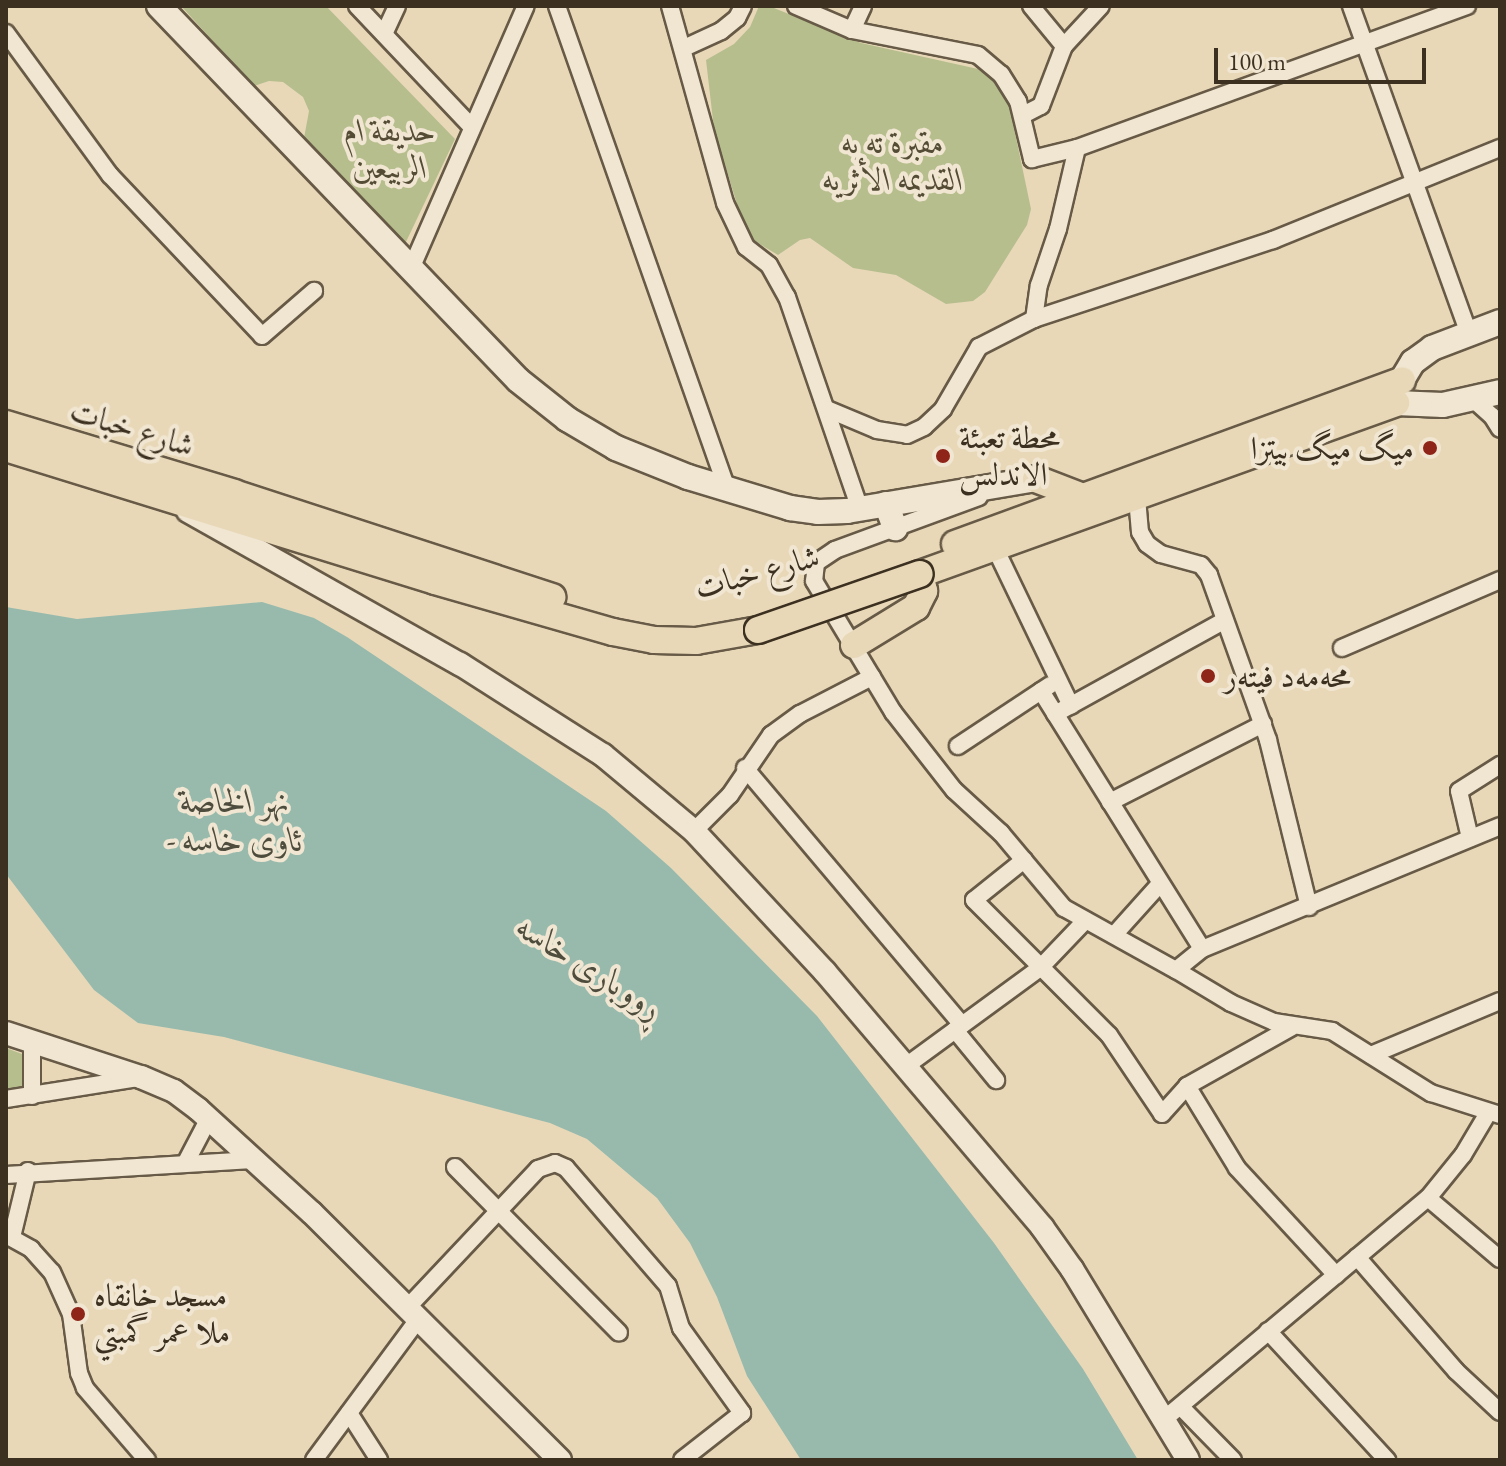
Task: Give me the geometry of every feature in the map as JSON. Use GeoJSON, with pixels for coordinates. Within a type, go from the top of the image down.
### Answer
{"type":"FeatureCollection","features":[{"type":"Feature","properties":{"kind":"main road"},"geometry":{"type":"LineString","coordinates":[[159,6],[410,271],[518,380],[567,419],[639,459],[804,511],[860,509],[1030,480],[1083,497]]}},
{"type":"Feature","properties":{"kind":"main road","name":"شارع خبات"},"geometry":{"type":"LineString","coordinates":[[6,448],[435,581],[634,637],[696,641],[917,567],[995,548],[1137,498],[1399,392],[1407,368],[1421,355],[1500,322]]}},
{"type":"Feature","properties":{"kind":"main road","name":"شارع خبات"},"geometry":{"type":"LineString","coordinates":[[917,567],[1028,516],[1399,392],[1443,405],[1500,392]]}},
{"type":"Feature","properties":{"kind":"main road","name":"شارع خبات"},"geometry":{"type":"LineString","coordinates":[[6,424],[234,493],[616,617],[692,625],[756,622]]}},
{"type":"Feature","properties":{"kind":"main road"},"geometry":{"type":"LineString","coordinates":[[1028,516],[1030,480]]}},
{"type":"Feature","properties":{"kind":"main road"},"geometry":{"type":"LineString","coordinates":[[886,504],[895,528]]}},
{"type":"Feature","properties":{"kind":"main road"},"geometry":{"type":"LineString","coordinates":[[854,645],[916,607],[924,591],[917,567]]}},
{"type":"Feature","properties":{"kind":"street"},"geometry":{"type":"LineString","coordinates":[[357,6],[471,126]]}},
{"type":"Feature","properties":{"kind":"street"},"geometry":{"type":"LineString","coordinates":[[384,34],[397,6]]}},
{"type":"Feature","properties":{"kind":"street"},"geometry":{"type":"LineString","coordinates":[[410,271],[526,6]]}},
{"type":"Feature","properties":{"kind":"street"},"geometry":{"type":"LineString","coordinates":[[557,6],[727,489]]}},
{"type":"Feature","properties":{"kind":"street"},"geometry":{"type":"LineString","coordinates":[[670,6],[684,48],[704,138],[725,203],[746,247],[769,265],[779,279],[860,509]]}},
{"type":"Feature","properties":{"kind":"street"},"geometry":{"type":"LineString","coordinates":[[684,48],[721,31],[737,18],[743,6]]}},
{"type":"Feature","properties":{"kind":"street"},"geometry":{"type":"LineString","coordinates":[[796,6],[852,30],[978,55],[1001,74],[1023,115],[1032,159],[1077,148],[1467,6]]}},
{"type":"Feature","properties":{"kind":"street"},"geometry":{"type":"LineString","coordinates":[[852,30],[863,6]]}},
{"type":"Feature","properties":{"kind":"street"},"geometry":{"type":"LineString","coordinates":[[1031,6],[1064,46]]}},
{"type":"Feature","properties":{"kind":"street"},"geometry":{"type":"LineString","coordinates":[[1023,115],[1041,106],[1064,46],[1101,6]]}},
{"type":"Feature","properties":{"kind":"street"},"geometry":{"type":"LineString","coordinates":[[1351,6],[1469,333]]}},
{"type":"Feature","properties":{"kind":"street"},"geometry":{"type":"LineString","coordinates":[[6,33],[110,175],[262,336],[314,291]]}},
{"type":"Feature","properties":{"kind":"street"},"geometry":{"type":"LineString","coordinates":[[1034,319],[1039,285],[1058,229],[1077,148]]}},
{"type":"Feature","properties":{"kind":"street"},"geometry":{"type":"LineString","coordinates":[[827,409],[874,429],[907,435],[924,427],[943,409],[979,347],[1034,319],[1273,240],[1500,148]]}},
{"type":"Feature","properties":{"kind":"street"},"geometry":{"type":"LineString","coordinates":[[1474,400],[1492,416],[1500,429]]}},
{"type":"Feature","properties":{"kind":"street"},"geometry":{"type":"LineString","coordinates":[[843,457],[854,435],[874,429]]}},
{"type":"Feature","properties":{"kind":"street"},"geometry":{"type":"LineString","coordinates":[[984,487],[977,498],[835,550],[814,567],[816,585],[893,712],[937,771],[1024,860],[1064,908],[1084,922],[1114,935],[1231,1003],[1292,1027],[1332,1031],[1431,1093],[1494,1114],[1428,1198],[1162,1421]]}},
{"type":"Feature","properties":{"kind":"street"},"geometry":{"type":"LineString","coordinates":[[162,496],[460,664],[603,755],[694,831],[825,972],[1042,1227],[1072,1269],[1188,1460]]}},
{"type":"Feature","properties":{"kind":"street"},"geometry":{"type":"LineString","coordinates":[[1137,498],[1143,539],[1161,554],[1196,562],[1206,569],[1263,724],[1309,907]]}},
{"type":"Feature","properties":{"kind":"street"},"geometry":{"type":"LineString","coordinates":[[995,548],[1071,706]]}},
{"type":"Feature","properties":{"kind":"street"},"geometry":{"type":"LineString","coordinates":[[1342,648],[1500,580]]}},
{"type":"Feature","properties":{"kind":"street"},"geometry":{"type":"LineString","coordinates":[[1055,714],[1225,620]]}},
{"type":"Feature","properties":{"kind":"street"},"geometry":{"type":"LineString","coordinates":[[694,831],[730,795],[745,768],[784,725],[872,677]]}},
{"type":"Feature","properties":{"kind":"street"},"geometry":{"type":"LineString","coordinates":[[958,746],[1058,680]]}},
{"type":"Feature","properties":{"kind":"street"},"geometry":{"type":"LineString","coordinates":[[1041,691],[1202,949]]}},
{"type":"Feature","properties":{"kind":"street"},"geometry":{"type":"LineString","coordinates":[[1110,802],[1263,724]]}},
{"type":"Feature","properties":{"kind":"street"},"geometry":{"type":"LineString","coordinates":[[1470,838],[1459,791],[1500,765]]}},
{"type":"Feature","properties":{"kind":"street"},"geometry":{"type":"LineString","coordinates":[[745,768],[959,1028],[996,1080]]}},
{"type":"Feature","properties":{"kind":"street"},"geometry":{"type":"LineString","coordinates":[[1176,970],[1202,949],[1500,826]]}},
{"type":"Feature","properties":{"kind":"street"},"geometry":{"type":"LineString","coordinates":[[1024,860],[974,900],[1109,1035],[1162,1114],[1187,1086],[1292,1027]]}},
{"type":"Feature","properties":{"kind":"street"},"geometry":{"type":"LineString","coordinates":[[1114,935],[1160,884]]}},
{"type":"Feature","properties":{"kind":"street"},"geometry":{"type":"LineString","coordinates":[[906,1066],[1040,968],[1084,922]]}},
{"type":"Feature","properties":{"kind":"street"},"geometry":{"type":"LineString","coordinates":[[1371,1055],[1500,1001]]}},
{"type":"Feature","properties":{"kind":"street"},"geometry":{"type":"LineString","coordinates":[[6,1033],[141,1077],[174,1091],[253,1160],[414,1313],[560,1460]]}},
{"type":"Feature","properties":{"kind":"street"},"geometry":{"type":"LineString","coordinates":[[32,1041],[32,1096]]}},
{"type":"Feature","properties":{"kind":"street"},"geometry":{"type":"LineString","coordinates":[[6,1099],[141,1077]]}},
{"type":"Feature","properties":{"kind":"street"},"geometry":{"type":"LineString","coordinates":[[1187,1086],[1237,1168],[1336,1275]]}},
{"type":"Feature","properties":{"kind":"street"},"geometry":{"type":"LineString","coordinates":[[185,1164],[208,1120]]}},
{"type":"Feature","properties":{"kind":"street"},"geometry":{"type":"LineString","coordinates":[[6,1175],[28,1171],[253,1160]]}},
{"type":"Feature","properties":{"kind":"street"},"geometry":{"type":"LineString","coordinates":[[314,1460],[349,1413],[414,1313],[498,1208],[538,1169],[555,1163],[566,1168],[668,1286],[681,1328],[742,1413],[682,1460]]}},
{"type":"Feature","properties":{"kind":"street"},"geometry":{"type":"LineString","coordinates":[[455,1167],[619,1333]]}},
{"type":"Feature","properties":{"kind":"street"},"geometry":{"type":"LineString","coordinates":[[28,1171],[9,1236],[38,1255],[58,1282],[71,1314],[77,1363],[85,1388],[147,1460]]}},
{"type":"Feature","properties":{"kind":"street"},"geometry":{"type":"LineString","coordinates":[[1428,1198],[1500,1259]]}},
{"type":"Feature","properties":{"kind":"street"},"geometry":{"type":"LineString","coordinates":[[1357,1257],[1456,1371],[1500,1412]]}},
{"type":"Feature","properties":{"kind":"street"},"geometry":{"type":"LineString","coordinates":[[1268,1331],[1387,1460]]}},
{"type":"Feature","properties":{"kind":"street"},"geometry":{"type":"LineString","coordinates":[[1181,1407],[1233,1460]]}},
{"type":"Feature","properties":{"kind":"street"},"geometry":{"type":"LineString","coordinates":[[349,1413],[379,1460]]}},
{"type":"Feature","properties":{"kind":"green space","name":"حديقة ام الربيعين"},"geometry":{"type":"Polygon","coordinates":[[[181,6],[326,6],[455,139],[405,244],[304,138],[309,111],[303,97],[283,82],[269,81],[254,86],[181,6]]]}},
{"type":"Feature","properties":{"kind":"green space","name":"مقبرة ته په القديمه الأثريه"},"geometry":{"type":"Polygon","coordinates":[[[759,6],[769,6],[861,43],[978,69],[993,81],[1009,104],[1031,209],[1027,225],[985,292],[973,301],[946,304],[896,275],[853,268],[810,238],[800,240],[778,255],[753,240],[740,214],[714,129],[706,60],[734,44],[750,27],[759,6]]]}},
{"type":"Feature","properties":{"kind":"green space"},"geometry":{"type":"Polygon","coordinates":[[[6,1048],[22,1054],[23,1087],[6,1090],[6,1048]]]}},
{"type":"Feature","properties":{"kind":"water","name":"نهر الخاصة - ئاوی خاسە"},"geometry":{"type":"Polygon","coordinates":[[[262,602],[314,618],[347,637],[606,811],[671,868],[817,1016],[994,1243],[1083,1369],[1138,1460],[801,1460],[747,1376],[717,1297],[690,1243],[657,1198],[587,1139],[550,1123],[224,1037],[138,1023],[94,990],[6,874],[6,607],[77,619],[262,602]]]}},
{"type":"Feature","properties":{"kind":"place","name":"ميگ ميگ بيتزا"},"geometry":{"type":"Point","coordinates":[1430,448]}},
{"type":"Feature","properties":{"kind":"place","name":"محطة تعبئة الاندلس"},"geometry":{"type":"Point","coordinates":[943,456]}},
{"type":"Feature","properties":{"kind":"place","name":"محەمەد فیتەر"},"geometry":{"type":"Point","coordinates":[1208,676]}},
{"type":"Feature","properties":{"kind":"place","name":"مسجد خانقاه ملا عمر گمبتي"},"geometry":{"type":"Point","coordinates":[78,1314]}},
{"type":"Feature","properties":{"kind":"water label","name":"ڕووباری خاسە"},"geometry":{"type":"Point","coordinates":[590,967]}}]}
